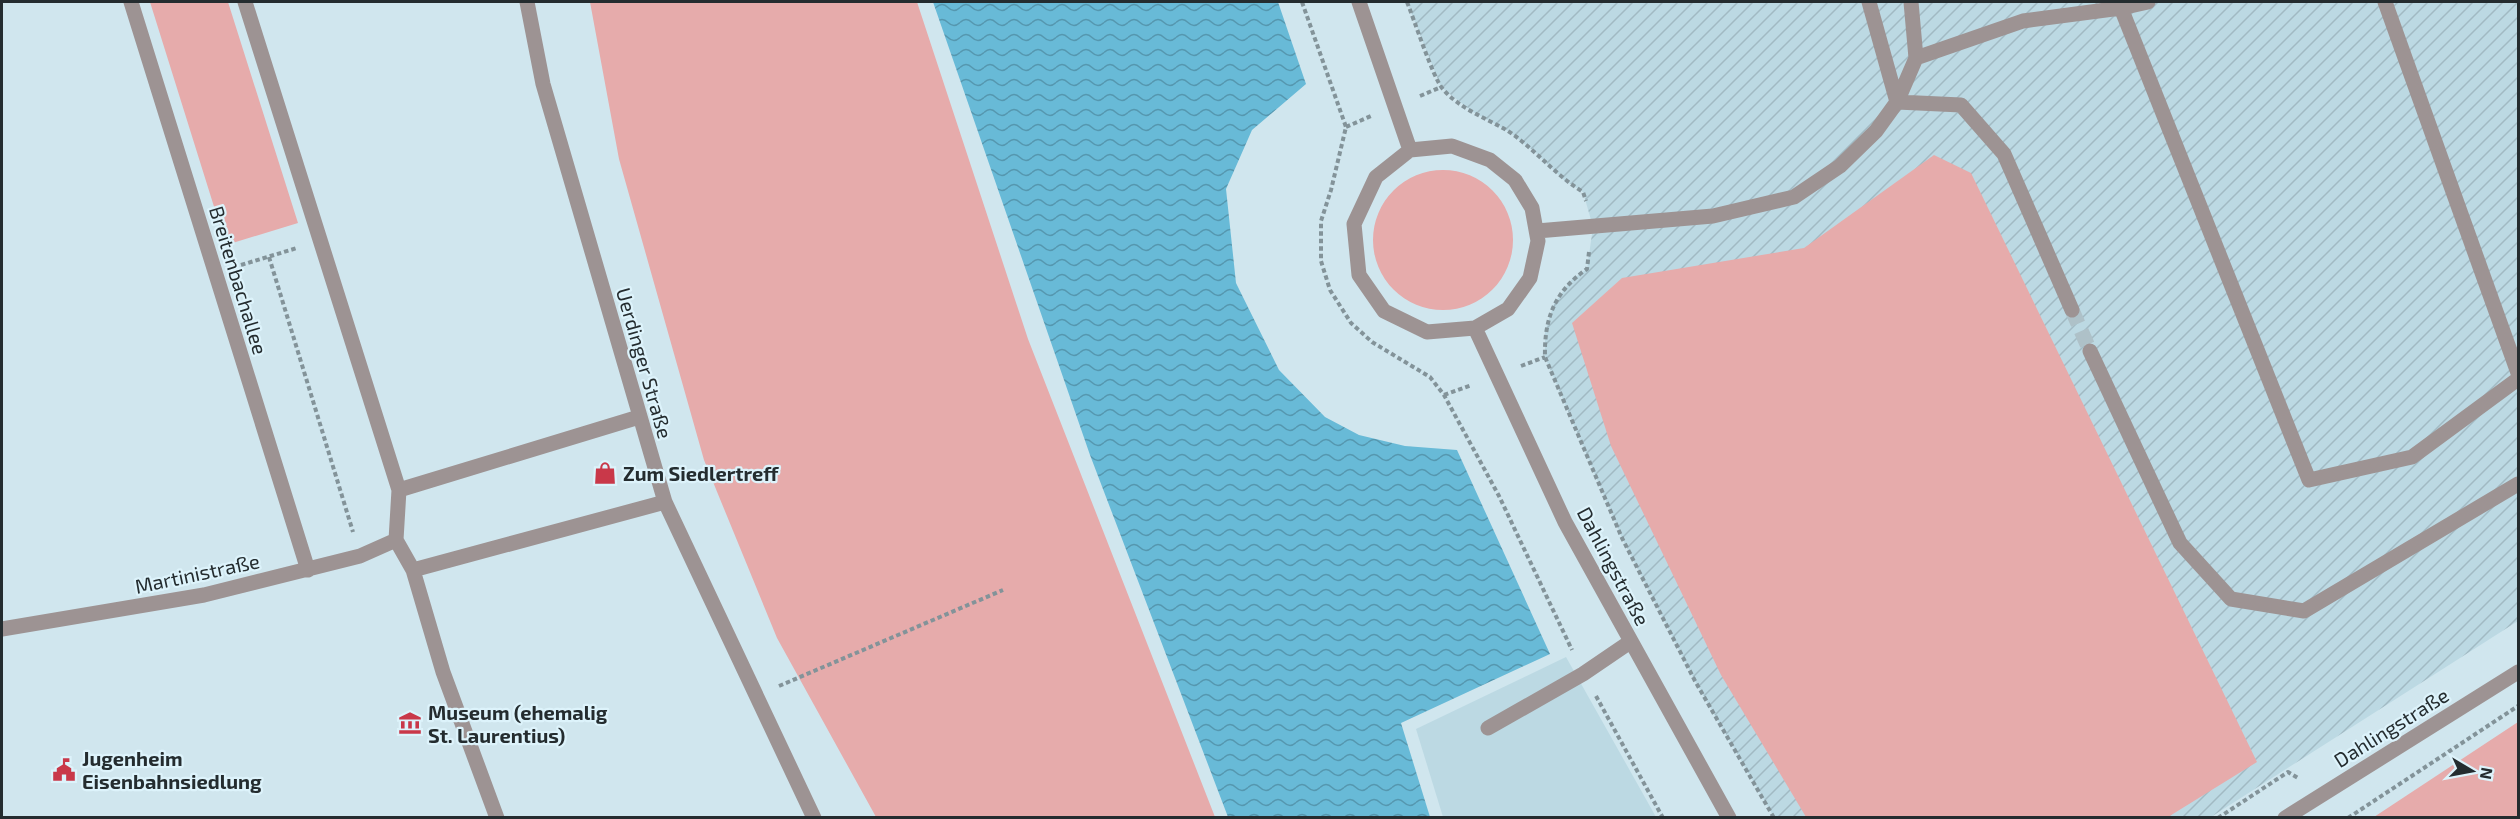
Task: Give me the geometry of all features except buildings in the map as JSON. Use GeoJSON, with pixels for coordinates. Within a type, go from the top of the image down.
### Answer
{"type":"FeatureCollection","features":[{"type":"Feature","properties":{"kind":"street","name":"Breitenbachallee"},"geometry":{"type":"LineString","coordinates":[[131,2],[308,570]]}},
{"type":"Feature","properties":{"kind":"street"},"geometry":{"type":"LineString","coordinates":[[244,2],[399,490],[396,540],[413,570],[443,672],[497,818]]}},
{"type":"Feature","properties":{"kind":"street","name":"Uerdinger Straße"},"geometry":{"type":"LineString","coordinates":[[527,2],[543,84],[665,502],[814,818]]}},
{"type":"Feature","properties":{"kind":"street"},"geometry":{"type":"LineString","coordinates":[[1359,2],[1410,150]]}},
{"type":"Feature","properties":{"kind":"street"},"geometry":{"type":"LineString","coordinates":[[1869,2],[1898,102]]}},
{"type":"Feature","properties":{"kind":"street"},"geometry":{"type":"LineString","coordinates":[[1537,231],[1713,216],[1794,198],[1840,166],[1876,131],[1898,102],[1916,58],[1911,2]]}},
{"type":"Feature","properties":{"kind":"street"},"geometry":{"type":"LineString","coordinates":[[1916,58],[2023,21],[2121,8],[2148,2]]}},
{"type":"Feature","properties":{"kind":"street"},"geometry":{"type":"LineString","coordinates":[[2385,2],[2518,373]]}},
{"type":"Feature","properties":{"kind":"street"},"geometry":{"type":"LineString","coordinates":[[2121,8],[2309,480],[2412,457],[2518,379]]}},
{"type":"Feature","properties":{"kind":"street"},"geometry":{"type":"LineString","coordinates":[[1898,102],[1961,105],[2004,154],[2072,310]]}},
{"type":"Feature","properties":{"kind":"street"},"geometry":{"type":"LineString","coordinates":[[1452,147],[1490,160],[1515,180],[1532,208],[1537,231],[1530,278],[1508,309],[1475,328],[1427,332],[1384,311],[1359,276],[1354,224],[1376,177],[1410,150],[1452,147]]}},
{"type":"Feature","properties":{"kind":"street","name":"Dahlingstraße"},"geometry":{"type":"LineString","coordinates":[[1475,328],[1565,522],[1729,818]]}},
{"type":"Feature","properties":{"kind":"street"},"geometry":{"type":"LineString","coordinates":[[2090,351],[2180,543],[2231,599],[2304,611],[2518,484]]}},
{"type":"Feature","properties":{"kind":"street"},"geometry":{"type":"LineString","coordinates":[[399,490],[639,417]]}},
{"type":"Feature","properties":{"kind":"street"},"geometry":{"type":"LineString","coordinates":[[413,570],[665,502]]}},
{"type":"Feature","properties":{"kind":"street","name":"Martinistraße"},"geometry":{"type":"LineString","coordinates":[[2,629],[204,595],[360,556],[396,540]]}},
{"type":"Feature","properties":{"kind":"street"},"geometry":{"type":"LineString","coordinates":[[1488,728],[1583,674],[1630,642]]}},
{"type":"Feature","properties":{"kind":"street","name":"Dahlingstraße"},"geometry":{"type":"LineString","coordinates":[[2285,818],[2518,672]]}},
{"type":"Feature","properties":{"kind":"path"},"geometry":{"type":"LineString","coordinates":[[1302,2],[1346,127],[1331,190],[1321,220],[1321,261],[1330,290],[1351,323],[1372,342],[1430,377],[1444,395],[1499,496],[1583,674],[1663,818]]}},
{"type":"Feature","properties":{"kind":"path"},"geometry":{"type":"LineString","coordinates":[[1407,2],[1442,87],[1473,112],[1508,131],[1535,152],[1564,180],[1583,192],[1593,227],[1587,269],[1571,280],[1554,304],[1545,331],[1545,357],[1622,538],[1695,681],[1774,818]]}},
{"type":"Feature","properties":{"kind":"path"},"geometry":{"type":"LineString","coordinates":[[215,273],[320,241]]}},
{"type":"Feature","properties":{"kind":"path"},"geometry":{"type":"LineString","coordinates":[[269,256],[360,556]]}},
{"type":"Feature","properties":{"kind":"path"},"geometry":{"type":"LineString","coordinates":[[756,696],[1003,590]]}},
{"type":"Feature","properties":{"kind":"path"},"geometry":{"type":"LineString","coordinates":[[2348,818],[2518,706]]}},
{"type":"Feature","properties":{"kind":"path"},"geometry":{"type":"LineString","coordinates":[[2218,818],[2288,772],[2322,794]]}},
{"type":"Feature","properties":{"kind":"shaded area"},"geometry":{"type":"Polygon","coordinates":[[[150,2],[228,2],[298,223],[226,245],[150,2]]]}},
{"type":"Feature","properties":{"kind":"shaded area"},"geometry":{"type":"Polygon","coordinates":[[[590,2],[917,2],[1028,339],[1215,817],[876,817],[777,638],[704,460],[619,159],[590,2]]]}},
{"type":"Feature","properties":{"kind":"shaded area"},"geometry":{"type":"Polygon","coordinates":[[[1407,2],[2518,2],[2518,621],[2211,817],[1774,817],[1695,681],[1622,538],[1545,357],[1545,331],[1554,304],[1571,280],[1587,269],[1593,227],[1583,192],[1564,180],[1535,152],[1508,131],[1473,112],[1441,87],[1407,2]]]}},
{"type":"Feature","properties":{"kind":"shaded area"},"geometry":{"type":"Polygon","coordinates":[[[1934,155],[1971,173],[2257,762],[2168,817],[1806,817],[1721,675],[1611,446],[1572,323],[1622,278],[1804,248],[1934,155]]]}},
{"type":"Feature","properties":{"kind":"shaded area"},"geometry":{"type":"Polygon","coordinates":[[[1443,170],[1470,175],[1493,190],[1508,213],[1513,240],[1508,267],[1493,290],[1470,305],[1443,310],[1416,305],[1393,290],[1378,267],[1373,240],[1378,213],[1393,190],[1416,175],[1443,170]]]}},
{"type":"Feature","properties":{"kind":"shaded area"},"geometry":{"type":"Polygon","coordinates":[[[1566,657],[1656,817],[1443,817],[1416,729],[1566,657]]]}},
{"type":"Feature","properties":{"kind":"shaded area"},"geometry":{"type":"Polygon","coordinates":[[[2518,722],[2518,817],[2374,817],[2518,722]]]}},
{"type":"Feature","properties":{"kind":"water"},"geometry":{"type":"Polygon","coordinates":[[[933,2],[1278,2],[1306,84],[1252,130],[1226,189],[1236,283],[1279,370],[1325,417],[1359,435],[1405,446],[1457,450],[1550,654],[1401,723],[1430,817],[1228,817],[1090,455],[933,2]]]}},
{"type":"Feature","properties":{"kind":"tunnel"},"geometry":{"type":"LineString","coordinates":[[2072,310],[2090,351]]}},
{"type":"Feature","properties":{"kind":"place","name":"Zum Siedlertreff"},"geometry":{"type":"Point","coordinates":[605,473]}},
{"type":"Feature","properties":{"kind":"place","name":"Museum (ehemalig St. Laurentius)"},"geometry":{"type":"Point","coordinates":[410,723]}},
{"type":"Feature","properties":{"kind":"place","name":"Jugenheim Eisenbahnsiedlung"},"geometry":{"type":"Point","coordinates":[64,770]}}]}
